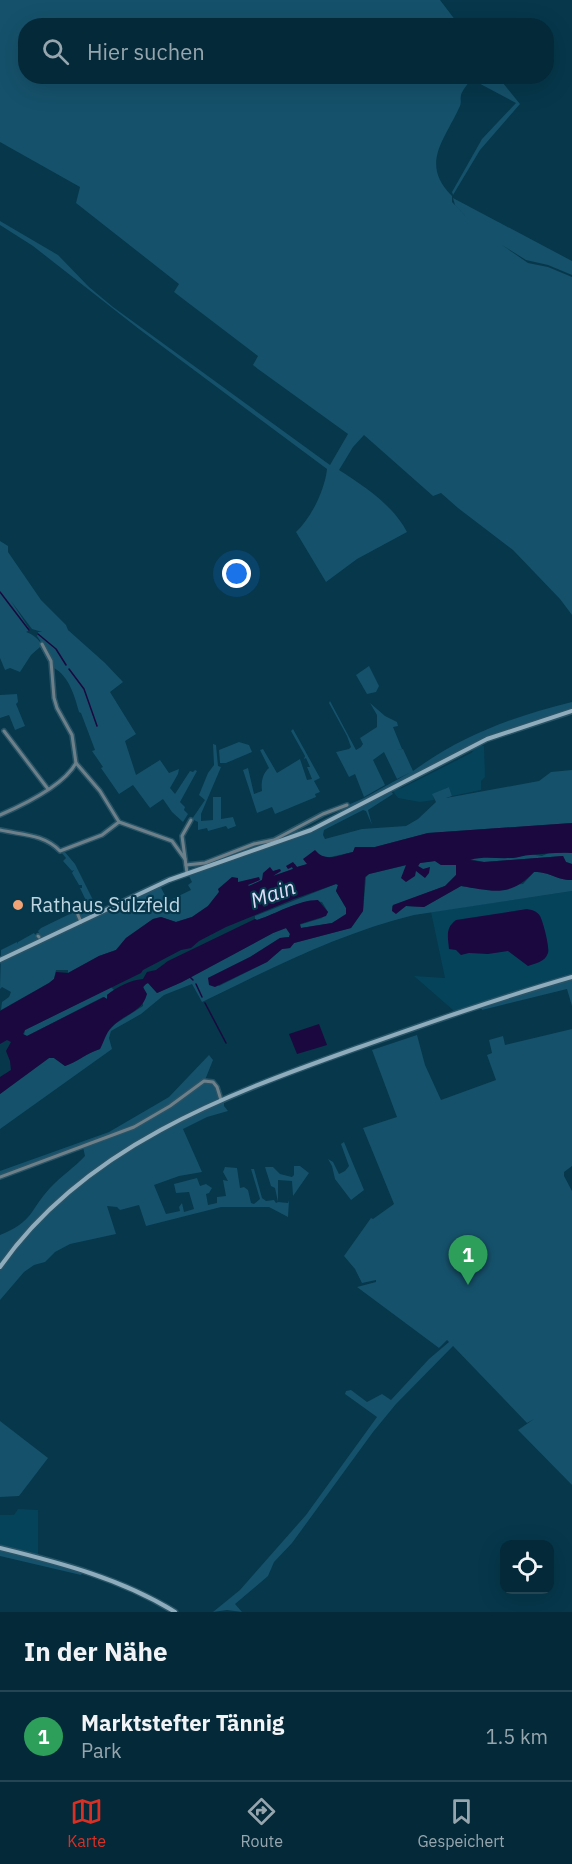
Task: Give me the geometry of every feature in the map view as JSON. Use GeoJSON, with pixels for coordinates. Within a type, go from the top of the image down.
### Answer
{"type":"FeatureCollection","features":[{"type":"Feature","properties":{"kind":"main road"},"geometry":{"type":"LineString","coordinates":[[0,960],[187,873],[296,837],[488,739],[572,711]]}},
{"type":"Feature","properties":{"kind":"main road"},"geometry":{"type":"LineString","coordinates":[[0,1267],[37,1223],[90,1175],[144,1138],[221,1100],[293,1070],[494,1000],[572,977]]}},
{"type":"Feature","properties":{"kind":"main road"},"geometry":{"type":"LineString","coordinates":[[0,1548],[84,1571],[137,1592],[175,1612]]}},
{"type":"Feature","properties":{"kind":"street"},"geometry":{"type":"LineString","coordinates":[[42,644],[51,661],[54,698],[72,735],[76,763],[100,791],[119,822],[170,839],[176,843],[186,859]]}},
{"type":"Feature","properties":{"kind":"street"},"geometry":{"type":"LineString","coordinates":[[4,731],[48,789]]}},
{"type":"Feature","properties":{"kind":"street"},"geometry":{"type":"LineString","coordinates":[[0,815],[67,776],[76,763]]}},
{"type":"Feature","properties":{"kind":"street"},"geometry":{"type":"LineString","coordinates":[[186,865],[205,863],[285,835],[323,814],[347,805]]}},
{"type":"Feature","properties":{"kind":"street"},"geometry":{"type":"LineString","coordinates":[[187,873],[182,836],[190,820]]}},
{"type":"Feature","properties":{"kind":"street"},"geometry":{"type":"LineString","coordinates":[[0,830],[39,837],[60,851],[102,835],[119,822]]}},
{"type":"Feature","properties":{"kind":"street"},"geometry":{"type":"LineString","coordinates":[[75,908],[81,922]]}},
{"type":"Feature","properties":{"kind":"street"},"geometry":{"type":"LineString","coordinates":[[0,1177],[134,1127],[170,1106],[204,1081],[213,1082],[221,1100]]}},
{"type":"Feature","properties":{"kind":"shaded area"},"geometry":{"type":"Polygon","coordinates":[[[0,0],[440,0],[454,18],[18,18],[18,84],[468,84],[461,95],[460,106],[442,142],[436,163],[437,173],[442,184],[452,196],[452,202],[474,225],[455,205],[453,198],[572,261],[572,275],[548,265],[526,260],[502,245],[528,263],[548,267],[572,277],[572,615],[560,599],[513,550],[441,493],[433,496],[364,435],[353,447],[339,470],[386,505],[407,532],[357,559],[326,582],[296,532],[317,502],[327,469],[139,329],[33,246],[0,225],[0,221],[58,255],[89,287],[113,307],[330,465],[348,434],[253,365],[258,356],[174,292],[179,284],[76,203],[80,187],[0,142],[0,0]]]}},
{"type":"Feature","properties":{"kind":"shaded area"},"geometry":{"type":"Polygon","coordinates":[[[480,84],[504,84],[520,104],[480,150],[453,195],[452,192],[482,139],[516,103],[480,84]]]}},
{"type":"Feature","properties":{"kind":"shaded area"},"geometry":{"type":"Polygon","coordinates":[[[0,541],[8,546],[8,552],[41,600],[66,625],[68,630],[123,682],[110,692],[136,734],[125,741],[136,775],[160,760],[169,773],[179,769],[170,788],[175,794],[190,771],[197,771],[180,802],[188,814],[183,822],[163,799],[150,808],[133,785],[119,794],[92,751],[95,750],[71,687],[64,676],[54,668],[51,657],[37,636],[38,632],[42,632],[32,629],[11,601],[30,630],[26,632],[36,637],[43,646],[51,667],[40,647],[31,655],[20,672],[10,668],[5,670],[0,658],[0,541]]]}},
{"type":"Feature","properties":{"kind":"shaded area"},"geometry":{"type":"Polygon","coordinates":[[[369,666],[379,686],[376,692],[367,694],[356,675],[369,666]]]}},
{"type":"Feature","properties":{"kind":"shaded area"},"geometry":{"type":"Polygon","coordinates":[[[17,694],[16,704],[25,726],[15,730],[9,715],[0,718],[0,695],[17,694]]]}},
{"type":"Feature","properties":{"kind":"shaded area"},"geometry":{"type":"Polygon","coordinates":[[[330,701],[356,750],[363,744],[360,738],[377,727],[377,715],[370,703],[385,716],[397,722],[398,726],[393,727],[402,749],[395,750],[403,749],[413,771],[469,737],[509,721],[572,702],[572,711],[503,732],[330,819],[342,811],[341,808],[364,798],[411,772],[397,779],[384,752],[373,760],[385,785],[364,797],[355,774],[349,777],[336,752],[351,747],[330,701]]]}},
{"type":"Feature","properties":{"kind":"shaded area"},"geometry":{"type":"Polygon","coordinates":[[[293,729],[320,778],[314,781],[320,792],[315,794],[316,797],[275,814],[272,807],[257,813],[243,770],[248,768],[254,794],[262,791],[262,779],[269,768],[260,750],[263,749],[277,773],[300,759],[307,780],[312,779],[307,767],[310,767],[291,731],[293,729]]]}},
{"type":"Feature","properties":{"kind":"shaded area"},"geometry":{"type":"Polygon","coordinates":[[[239,742],[249,745],[252,752],[226,763],[220,763],[219,750],[239,742]]]}},
{"type":"Feature","properties":{"kind":"shaded area"},"geometry":{"type":"Polygon","coordinates":[[[213,744],[216,745],[218,766],[221,767],[201,814],[201,821],[213,820],[213,797],[221,797],[221,819],[233,817],[236,826],[228,829],[226,826],[208,831],[207,828],[198,830],[198,822],[192,819],[205,800],[199,795],[214,765],[213,744]]]}},
{"type":"Feature","properties":{"kind":"shaded area"},"geometry":{"type":"Polygon","coordinates":[[[478,745],[484,746],[485,777],[481,781],[481,790],[452,796],[449,787],[433,794],[434,800],[420,802],[398,798],[392,790],[402,788],[473,752],[471,749],[478,745]]]}},
{"type":"Feature","properties":{"kind":"shaded area"},"geometry":{"type":"Polygon","coordinates":[[[572,770],[572,823],[428,833],[375,847],[355,847],[353,852],[326,858],[314,853],[307,862],[308,864],[297,867],[295,864],[288,869],[292,867],[293,869],[273,876],[280,869],[277,870],[253,884],[219,892],[208,906],[192,917],[176,922],[161,917],[153,919],[126,938],[116,950],[99,956],[68,973],[68,970],[56,970],[54,979],[49,983],[1,1010],[2,1002],[9,997],[11,992],[2,987],[0,989],[1,950],[17,942],[18,944],[34,933],[37,937],[40,935],[38,931],[41,928],[88,905],[80,888],[82,885],[79,885],[72,873],[74,870],[72,871],[63,861],[66,858],[60,851],[64,851],[75,864],[95,904],[96,914],[159,884],[168,901],[191,890],[188,885],[192,882],[188,874],[289,841],[336,820],[391,791],[393,794],[368,810],[372,825],[366,811],[363,810],[324,830],[325,839],[362,829],[406,826],[418,819],[436,802],[432,794],[449,787],[452,796],[446,798],[539,781],[551,772],[572,770]]]}},
{"type":"Feature","properties":{"kind":"shaded area"},"geometry":{"type":"Polygon","coordinates":[[[551,852],[572,853],[572,864],[566,862],[563,856],[484,862],[469,859],[491,856],[513,858],[529,854],[542,856],[551,852]]]}},
{"type":"Feature","properties":{"kind":"shaded area"},"geometry":{"type":"Polygon","coordinates":[[[435,861],[441,865],[456,865],[456,875],[445,886],[392,906],[392,911],[406,906],[424,907],[461,886],[473,888],[523,884],[534,872],[572,880],[572,891],[414,915],[386,923],[306,953],[202,1002],[192,984],[164,995],[141,1014],[111,1031],[109,1038],[112,1049],[0,1129],[0,1094],[49,1058],[54,1058],[65,1066],[100,1049],[103,1037],[115,1024],[143,1006],[142,993],[148,983],[157,993],[286,928],[290,934],[289,937],[280,938],[250,957],[208,978],[219,986],[267,962],[282,949],[290,948],[294,943],[351,928],[363,911],[366,877],[369,874],[407,865],[416,871],[423,869],[418,866],[420,863],[435,861]]]}},
{"type":"Feature","properties":{"kind":"shaded area"},"geometry":{"type":"Polygon","coordinates":[[[338,885],[336,891],[346,908],[346,915],[332,923],[301,928],[299,925],[322,918],[328,912],[322,902],[314,901],[297,904],[255,919],[255,916],[338,885]]]}},
{"type":"Feature","properties":{"kind":"shaded area"},"geometry":{"type":"Polygon","coordinates":[[[572,891],[572,977],[454,1014],[453,1010],[414,976],[445,978],[431,912],[572,891]]]}},
{"type":"Feature","properties":{"kind":"shaded area"},"geometry":{"type":"Polygon","coordinates":[[[572,977],[572,1006],[567,989],[482,1010],[481,1007],[462,1014],[462,1011],[572,977]]]}},
{"type":"Feature","properties":{"kind":"shaded area"},"geometry":{"type":"Polygon","coordinates":[[[111,987],[114,990],[107,995],[107,999],[103,997],[27,1036],[24,1035],[25,1030],[111,987]]]}},
{"type":"Feature","properties":{"kind":"shaded area"},"geometry":{"type":"Polygon","coordinates":[[[572,1029],[572,1166],[564,1172],[564,1176],[572,1191],[572,1485],[518,1430],[534,1419],[527,1423],[453,1346],[396,1404],[373,1432],[292,1543],[274,1562],[268,1576],[235,1604],[242,1612],[227,1610],[213,1612],[240,1590],[306,1515],[377,1417],[345,1394],[346,1391],[351,1390],[367,1402],[382,1394],[391,1400],[429,1359],[449,1342],[447,1340],[439,1348],[357,1287],[376,1282],[376,1280],[362,1283],[355,1269],[344,1256],[371,1218],[373,1219],[394,1204],[363,1128],[397,1117],[372,1050],[417,1035],[425,1065],[441,1100],[496,1080],[487,1055],[492,1053],[489,1040],[503,1036],[505,1045],[572,1029]]]}},
{"type":"Feature","properties":{"kind":"shaded area"},"geometry":{"type":"Polygon","coordinates":[[[209,1055],[213,1060],[205,1080],[213,1082],[217,1087],[228,1111],[207,1117],[183,1129],[202,1172],[179,1176],[154,1185],[166,1214],[180,1211],[179,1207],[182,1203],[184,1212],[194,1209],[189,1192],[176,1193],[174,1184],[197,1178],[200,1186],[206,1184],[212,1188],[206,1194],[208,1205],[217,1203],[217,1197],[226,1196],[223,1180],[228,1181],[223,1172],[225,1167],[237,1168],[240,1188],[244,1187],[248,1190],[251,1203],[254,1204],[260,1199],[251,1169],[254,1169],[262,1198],[266,1201],[274,1200],[276,1203],[288,1203],[289,1200],[288,1217],[269,1207],[221,1207],[146,1226],[139,1205],[120,1210],[117,1207],[107,1206],[116,1234],[70,1244],[55,1252],[45,1262],[34,1265],[24,1272],[0,1300],[0,1235],[19,1225],[30,1215],[50,1188],[85,1156],[83,1147],[0,1177],[0,1171],[109,1132],[169,1097],[209,1055]]]}},
{"type":"Feature","properties":{"kind":"shaded area"},"geometry":{"type":"Polygon","coordinates":[[[344,1142],[364,1190],[351,1200],[335,1179],[328,1159],[333,1162],[339,1174],[345,1171],[349,1166],[341,1144],[344,1142]]]}},
{"type":"Feature","properties":{"kind":"shaded area"},"geometry":{"type":"Polygon","coordinates":[[[294,1166],[300,1166],[309,1173],[293,1196],[292,1181],[278,1180],[278,1202],[275,1188],[271,1186],[265,1167],[273,1167],[280,1174],[292,1177],[294,1166]]]}},
{"type":"Feature","properties":{"kind":"shaded area"},"geometry":{"type":"Polygon","coordinates":[[[0,1421],[48,1458],[19,1496],[0,1497],[0,1421]]]}},
{"type":"Feature","properties":{"kind":"shaded area"},"geometry":{"type":"Polygon","coordinates":[[[18,1509],[38,1510],[38,1557],[0,1548],[0,1515],[14,1515],[18,1509]]]}},
{"type":"Feature","properties":{"kind":"shaded area"},"geometry":{"type":"Polygon","coordinates":[[[0,1548],[84,1571],[81,1575],[0,1556],[0,1548]]]}},
{"type":"Feature","properties":{"kind":"water","name":"Main"},"geometry":{"type":"Polygon","coordinates":[[[572,823],[572,853],[470,860],[484,862],[563,856],[566,862],[572,864],[572,880],[534,872],[517,886],[500,891],[461,886],[424,907],[406,906],[396,914],[392,911],[393,905],[445,886],[456,875],[456,865],[441,865],[435,861],[420,863],[418,866],[423,869],[430,867],[429,873],[425,878],[416,871],[415,876],[406,882],[401,878],[406,865],[369,874],[365,877],[363,911],[351,928],[294,943],[290,948],[282,949],[267,962],[215,987],[209,985],[208,978],[250,957],[280,938],[289,937],[290,934],[286,928],[157,993],[148,983],[143,987],[147,994],[145,1000],[112,1027],[100,1049],[65,1066],[54,1058],[49,1058],[0,1094],[0,1077],[11,1070],[6,1051],[11,1042],[7,1040],[0,1044],[0,1011],[49,983],[54,979],[56,972],[68,973],[99,956],[116,950],[126,938],[153,919],[161,917],[176,922],[192,917],[208,906],[219,892],[218,889],[232,877],[238,878],[238,882],[259,877],[260,880],[249,886],[262,880],[263,873],[270,867],[273,871],[280,869],[281,871],[273,876],[293,869],[292,867],[288,869],[286,866],[293,862],[297,867],[307,864],[303,859],[315,850],[323,856],[332,857],[353,852],[355,847],[375,847],[428,833],[572,823]],[[338,885],[294,899],[226,927],[199,941],[191,948],[181,950],[141,973],[25,1030],[23,1034],[27,1036],[104,997],[107,999],[107,995],[119,987],[143,979],[147,972],[156,970],[168,961],[255,919],[303,902],[318,900],[328,912],[326,916],[300,924],[301,928],[332,923],[346,914],[346,908],[336,891],[338,885]]]}},
{"type":"Feature","properties":{"kind":"water"},"geometry":{"type":"Polygon","coordinates":[[[527,909],[539,914],[546,934],[548,953],[540,962],[528,966],[508,951],[461,955],[456,950],[449,949],[449,930],[456,920],[527,909]]]}},
{"type":"Feature","properties":{"kind":"water"},"geometry":{"type":"Polygon","coordinates":[[[319,1024],[327,1045],[297,1054],[289,1034],[319,1024]]]}},
{"type":"Feature","properties":{"kind":"waterway"},"geometry":{"type":"LineString","coordinates":[[0,592],[29,630]]}},
{"type":"Feature","properties":{"kind":"waterway"},"geometry":{"type":"LineString","coordinates":[[38,634],[56,649],[66,665]]}},
{"type":"Feature","properties":{"kind":"waterway"},"geometry":{"type":"LineString","coordinates":[[69,669],[84,689],[97,726]]}},
{"type":"Feature","properties":{"kind":"waterway"},"geometry":{"type":"LineString","coordinates":[[190,977],[193,980]]}},
{"type":"Feature","properties":{"kind":"waterway"},"geometry":{"type":"LineString","coordinates":[[196,984],[202,997]]}},
{"type":"Feature","properties":{"kind":"waterway"},"geometry":{"type":"LineString","coordinates":[[205,1003],[226,1043]]}},
{"type":"Feature","properties":{"kind":"place","name":"Rathaus Sulzfeld"},"geometry":{"type":"Point","coordinates":[18,905]}},
{"type":"Feature","properties":{"kind":"place","name":"Marktstefter Tännig"},"geometry":{"type":"Point","coordinates":[468,1285]}}]}
